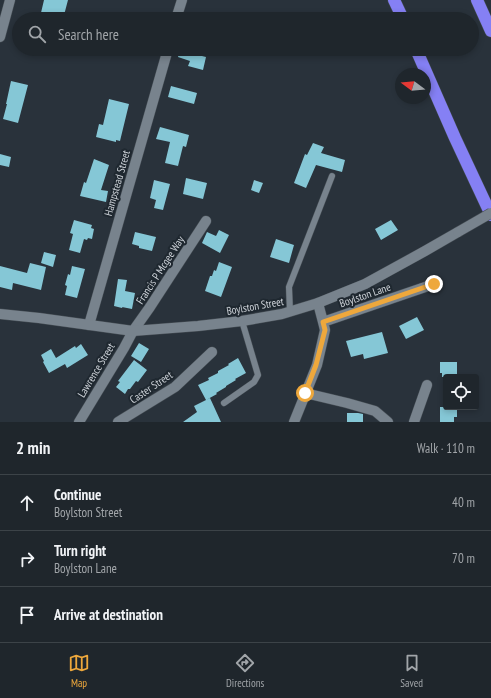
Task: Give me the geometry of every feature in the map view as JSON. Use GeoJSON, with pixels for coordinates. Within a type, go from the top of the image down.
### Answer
{"type":"FeatureCollection","features":[{"type":"Feature","properties":{"kind":"highway"},"geometry":{"type":"LineString","coordinates":[[394,0],[400,12]]}},
{"type":"Feature","properties":{"kind":"highway"},"geometry":{"type":"LineString","coordinates":[[478,0],[491,31]]}},
{"type":"Feature","properties":{"kind":"highway"},"geometry":{"type":"LineString","coordinates":[[419,56],[455,138],[491,214]]}},
{"type":"Feature","properties":{"kind":"street"},"geometry":{"type":"LineString","coordinates":[[0,37],[10,0]]}},
{"type":"Feature","properties":{"kind":"street"},"geometry":{"type":"LineString","coordinates":[[178,12],[182,0]]}},
{"type":"Feature","properties":{"kind":"street","name":"Hampstead Street"},"geometry":{"type":"LineString","coordinates":[[89,324],[166,56]]}},
{"type":"Feature","properties":{"kind":"street","name":"Boylston Street"},"geometry":{"type":"LineString","coordinates":[[0,314],[89,324],[133,331],[242,321],[282,314],[318,303],[364,284],[491,214]]}},
{"type":"Feature","properties":{"kind":"street","name":"Francis P Mcgee Way"},"geometry":{"type":"LineString","coordinates":[[133,331],[206,221]]}},
{"type":"Feature","properties":{"kind":"street","name":"Boylston Lane"},"geometry":{"type":"LineString","coordinates":[[323,322],[434,284]]}},
{"type":"Feature","properties":{"kind":"street"},"geometry":{"type":"LineString","coordinates":[[294,422],[316,365],[325,330],[318,303]]}},
{"type":"Feature","properties":{"kind":"street","name":"Lawrence Street"},"geometry":{"type":"LineString","coordinates":[[79,422],[133,331]]}},
{"type":"Feature","properties":{"kind":"street","name":"Caster Street"},"geometry":{"type":"LineString","coordinates":[[118,422],[174,387],[212,352]]}},
{"type":"Feature","properties":{"kind":"street"},"geometry":{"type":"LineString","coordinates":[[414,422],[427,385]]}},
{"type":"Feature","properties":{"kind":"street"},"geometry":{"type":"LineString","coordinates":[[305,393],[348,402],[375,411],[388,422]]}},
{"type":"Feature","properties":{"kind":"lane"},"geometry":{"type":"LineString","coordinates":[[290,312],[289,287],[332,176]]}},
{"type":"Feature","properties":{"kind":"lane"},"geometry":{"type":"LineString","coordinates":[[224,404],[254,382],[258,375],[242,321]]}},
{"type":"Feature","properties":{"kind":"building"},"geometry":{"type":"Polygon","coordinates":[[[44,0],[68,0],[65,12],[41,12],[44,0]]]}},
{"type":"Feature","properties":{"kind":"building"},"geometry":{"type":"Polygon","coordinates":[[[178,57],[206,57],[203,70],[188,66],[190,61],[178,57]]]}},
{"type":"Feature","properties":{"kind":"building"},"geometry":{"type":"Polygon","coordinates":[[[11,81],[28,85],[18,123],[3,119],[11,81]]]}},
{"type":"Feature","properties":{"kind":"building"},"geometry":{"type":"Polygon","coordinates":[[[171,86],[197,93],[194,104],[168,97],[171,86]]]}},
{"type":"Feature","properties":{"kind":"building"},"geometry":{"type":"Polygon","coordinates":[[[109,99],[129,104],[120,141],[116,140],[116,142],[96,137],[99,124],[103,125],[109,99]]]}},
{"type":"Feature","properties":{"kind":"building"},"geometry":{"type":"Polygon","coordinates":[[[160,127],[189,135],[186,147],[183,146],[178,166],[165,163],[170,142],[156,139],[160,127]]]}},
{"type":"Feature","properties":{"kind":"building"},"geometry":{"type":"Polygon","coordinates":[[[313,143],[324,147],[321,153],[345,160],[342,172],[316,165],[306,188],[294,183],[305,154],[307,155],[313,143]]]}},
{"type":"Feature","properties":{"kind":"building"},"geometry":{"type":"Polygon","coordinates":[[[0,154],[11,157],[9,167],[0,165],[0,154]]]}},
{"type":"Feature","properties":{"kind":"building"},"geometry":{"type":"Polygon","coordinates":[[[94,159],[109,165],[101,190],[108,191],[106,202],[80,196],[84,182],[86,183],[94,159]]]}},
{"type":"Feature","properties":{"kind":"building"},"geometry":{"type":"Polygon","coordinates":[[[186,178],[207,183],[203,199],[183,194],[186,178]]]}},
{"type":"Feature","properties":{"kind":"building"},"geometry":{"type":"Polygon","coordinates":[[[154,180],[170,184],[163,210],[154,208],[156,200],[150,198],[154,180]]]}},
{"type":"Feature","properties":{"kind":"building"},"geometry":{"type":"Polygon","coordinates":[[[254,180],[263,183],[259,193],[251,190],[254,180]]]}},
{"type":"Feature","properties":{"kind":"building"},"geometry":{"type":"Polygon","coordinates":[[[74,220],[92,225],[91,228],[94,229],[92,239],[84,239],[80,253],[69,250],[73,234],[70,233],[74,220]]]}},
{"type":"Feature","properties":{"kind":"building"},"geometry":{"type":"Polygon","coordinates":[[[391,220],[398,230],[381,240],[375,229],[391,220]]]}},
{"type":"Feature","properties":{"kind":"building"},"geometry":{"type":"Polygon","coordinates":[[[219,230],[229,235],[220,253],[202,243],[207,232],[216,236],[219,230]]]}},
{"type":"Feature","properties":{"kind":"building"},"geometry":{"type":"Polygon","coordinates":[[[135,232],[156,237],[152,251],[139,248],[139,246],[132,244],[135,232]]]}},
{"type":"Feature","properties":{"kind":"building"},"geometry":{"type":"Polygon","coordinates":[[[276,239],[294,245],[289,263],[270,257],[276,239]]]}},
{"type":"Feature","properties":{"kind":"building"},"geometry":{"type":"Polygon","coordinates":[[[44,252],[56,255],[53,267],[41,263],[44,252]]]}},
{"type":"Feature","properties":{"kind":"building"},"geometry":{"type":"Polygon","coordinates":[[[219,262],[232,267],[221,297],[205,291],[210,276],[212,276],[214,270],[216,271],[219,262]]]}},
{"type":"Feature","properties":{"kind":"building"},"geometry":{"type":"Polygon","coordinates":[[[30,263],[46,267],[41,290],[13,283],[12,290],[0,287],[0,266],[27,273],[30,263]]]}},
{"type":"Feature","properties":{"kind":"building"},"geometry":{"type":"Polygon","coordinates":[[[72,266],[85,269],[77,298],[65,295],[67,286],[65,285],[68,274],[70,275],[72,266]]]}},
{"type":"Feature","properties":{"kind":"building"},"geometry":{"type":"Polygon","coordinates":[[[118,279],[127,280],[125,291],[135,293],[132,309],[114,306],[118,279]]]}},
{"type":"Feature","properties":{"kind":"building"},"geometry":{"type":"Polygon","coordinates":[[[417,317],[424,330],[406,339],[399,326],[417,317]]]}},
{"type":"Feature","properties":{"kind":"building"},"geometry":{"type":"Polygon","coordinates":[[[382,332],[388,353],[364,359],[363,354],[351,357],[346,341],[382,332]]]}},
{"type":"Feature","properties":{"kind":"building"},"geometry":{"type":"Polygon","coordinates":[[[139,343],[149,349],[141,362],[131,356],[139,343]]]}},
{"type":"Feature","properties":{"kind":"building"},"geometry":{"type":"Polygon","coordinates":[[[81,344],[88,355],[67,368],[65,364],[49,373],[41,355],[51,349],[56,358],[81,344]]]}},
{"type":"Feature","properties":{"kind":"building"},"geometry":{"type":"Polygon","coordinates":[[[238,358],[246,373],[206,400],[198,385],[209,380],[208,378],[218,373],[218,371],[238,358]]]}},
{"type":"Feature","properties":{"kind":"building"},"geometry":{"type":"Polygon","coordinates":[[[134,360],[147,370],[138,382],[136,381],[125,394],[116,387],[120,382],[118,381],[134,360]]]}},
{"type":"Feature","properties":{"kind":"building"},"geometry":{"type":"Polygon","coordinates":[[[440,362],[457,362],[457,374],[443,374],[442,377],[442,373],[440,373],[440,362]]]}},
{"type":"Feature","properties":{"kind":"building"},"geometry":{"type":"Polygon","coordinates":[[[210,398],[221,422],[183,422],[197,412],[194,406],[210,398]]]}},
{"type":"Feature","properties":{"kind":"building"},"geometry":{"type":"Polygon","coordinates":[[[440,407],[443,407],[443,410],[457,410],[457,417],[454,417],[454,422],[440,422],[440,407]]]}},
{"type":"Feature","properties":{"kind":"building"},"geometry":{"type":"Polygon","coordinates":[[[347,413],[363,414],[363,422],[347,422],[347,413]]]}},
{"type":"Feature","properties":{"kind":"route"},"geometry":{"type":"LineString","coordinates":[[305,393],[316,365],[325,330],[323,322],[434,284]]}}]}
